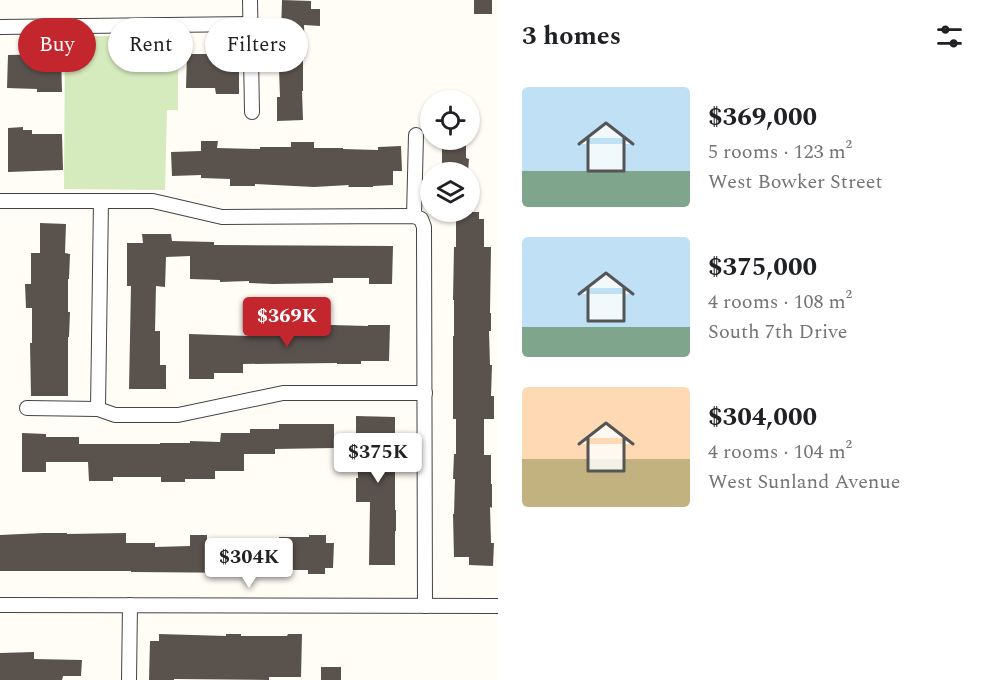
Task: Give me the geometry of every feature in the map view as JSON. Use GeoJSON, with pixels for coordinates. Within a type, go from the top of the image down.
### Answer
{"type":"FeatureCollection","features":[{"type":"Feature","properties":{"kind":"street"},"geometry":{"type":"LineString","coordinates":[[250,0],[250,18]]}},
{"type":"Feature","properties":{"kind":"street"},"geometry":{"type":"LineString","coordinates":[[0,27],[205,25]]}},
{"type":"Feature","properties":{"kind":"street"},"geometry":{"type":"LineString","coordinates":[[251,72],[252,112]]}},
{"type":"Feature","properties":{"kind":"street"},"geometry":{"type":"LineString","coordinates":[[416,135],[418,218],[424,227],[425,606]]}},
{"type":"Feature","properties":{"kind":"street"},"geometry":{"type":"LineString","coordinates":[[0,201],[153,201],[222,217],[418,218]]}},
{"type":"Feature","properties":{"kind":"street"},"geometry":{"type":"LineString","coordinates":[[98,409],[101,201]]}},
{"type":"Feature","properties":{"kind":"street"},"geometry":{"type":"LineString","coordinates":[[27,408],[98,409],[115,415],[178,416],[283,393],[425,393]]}},
{"type":"Feature","properties":{"kind":"street"},"geometry":{"type":"LineString","coordinates":[[0,605],[498,606]]}},
{"type":"Feature","properties":{"kind":"street"},"geometry":{"type":"LineString","coordinates":[[129,680],[130,605]]}},
{"type":"Feature","properties":{"kind":"green space"},"geometry":{"type":"Polygon","coordinates":[[[96,36],[108,36],[108,72],[178,72],[178,110],[167,110],[165,190],[64,189],[65,72],[96,72],[96,36]]]}},
{"type":"Feature","properties":{"kind":"building"},"geometry":{"type":"Polygon","coordinates":[[[282,0],[311,1],[311,9],[320,9],[320,26],[308,25],[308,18],[281,18],[282,0]]]}},
{"type":"Feature","properties":{"kind":"building"},"geometry":{"type":"Polygon","coordinates":[[[474,0],[492,0],[492,14],[474,14],[474,0]]]}},
{"type":"Feature","properties":{"kind":"building"},"geometry":{"type":"Polygon","coordinates":[[[193,54],[205,54],[205,72],[239,72],[239,94],[216,94],[215,88],[186,88],[186,72],[193,72],[193,54]]]}},
{"type":"Feature","properties":{"kind":"building"},"geometry":{"type":"Polygon","coordinates":[[[8,55],[18,55],[18,72],[61,72],[62,92],[37,92],[37,89],[7,88],[8,55]]]}},
{"type":"Feature","properties":{"kind":"building"},"geometry":{"type":"Polygon","coordinates":[[[279,72],[303,72],[303,120],[277,121],[277,97],[280,97],[279,72]]]}},
{"type":"Feature","properties":{"kind":"building"},"geometry":{"type":"Polygon","coordinates":[[[23,127],[23,130],[32,130],[32,134],[62,134],[63,170],[8,172],[8,128],[23,127]]]}},
{"type":"Feature","properties":{"kind":"building"},"geometry":{"type":"Polygon","coordinates":[[[201,141],[218,141],[217,148],[291,147],[291,142],[314,142],[314,148],[378,150],[378,147],[401,146],[402,171],[393,171],[393,185],[373,187],[255,184],[255,186],[230,186],[230,179],[201,178],[201,175],[172,176],[171,152],[201,151],[201,141]]]}},
{"type":"Feature","properties":{"kind":"building"},"geometry":{"type":"Polygon","coordinates":[[[442,150],[466,150],[466,158],[469,159],[469,162],[442,162],[442,150]]]}},
{"type":"Feature","properties":{"kind":"building"},"geometry":{"type":"Polygon","coordinates":[[[480,219],[484,219],[484,247],[491,247],[491,331],[489,331],[494,419],[484,419],[484,455],[491,455],[492,508],[490,507],[491,543],[494,543],[493,566],[469,565],[469,557],[454,557],[455,479],[453,479],[456,419],[453,419],[453,300],[454,247],[456,247],[456,222],[480,222],[480,219]]]}},
{"type":"Feature","properties":{"kind":"building"},"geometry":{"type":"Polygon","coordinates":[[[40,223],[66,224],[65,253],[70,254],[68,396],[31,396],[32,308],[26,308],[25,284],[31,284],[31,253],[40,253],[40,223]]]}},
{"type":"Feature","properties":{"kind":"building"},"geometry":{"type":"Polygon","coordinates":[[[142,234],[171,234],[172,241],[214,242],[214,245],[393,246],[392,284],[369,284],[369,278],[333,278],[333,283],[273,284],[190,279],[190,256],[166,257],[165,287],[156,286],[155,331],[160,331],[160,365],[166,365],[166,389],[129,389],[131,286],[127,286],[127,243],[143,243],[142,234]]]}},
{"type":"Feature","properties":{"kind":"building"},"geometry":{"type":"Polygon","coordinates":[[[390,325],[389,361],[361,361],[361,364],[243,364],[243,373],[214,373],[214,379],[189,379],[189,334],[248,336],[248,334],[256,334],[256,326],[390,325]]]}},
{"type":"Feature","properties":{"kind":"building"},"geometry":{"type":"Polygon","coordinates":[[[356,416],[395,417],[395,565],[369,565],[370,502],[356,502],[356,478],[358,478],[356,416]]]}},
{"type":"Feature","properties":{"kind":"building"},"geometry":{"type":"Polygon","coordinates":[[[279,424],[334,424],[334,448],[275,449],[275,454],[244,454],[244,471],[215,471],[215,479],[185,479],[185,482],[161,482],[161,477],[113,477],[113,481],[89,481],[88,462],[46,462],[46,472],[22,472],[22,433],[46,434],[46,437],[79,437],[79,444],[220,442],[221,433],[250,433],[250,429],[279,429],[279,424]]]}},
{"type":"Feature","properties":{"kind":"building"},"geometry":{"type":"Polygon","coordinates":[[[126,533],[126,543],[155,543],[155,547],[190,546],[190,535],[207,535],[207,542],[215,542],[215,547],[250,548],[250,540],[279,541],[279,537],[326,535],[326,543],[334,543],[333,568],[325,568],[325,574],[308,574],[308,570],[274,570],[273,573],[0,571],[0,535],[126,533]]]}},
{"type":"Feature","properties":{"kind":"building"},"geometry":{"type":"Polygon","coordinates":[[[159,634],[287,636],[288,634],[302,634],[301,677],[269,677],[269,680],[149,680],[150,641],[159,641],[159,634]]]}},
{"type":"Feature","properties":{"kind":"building"},"geometry":{"type":"Polygon","coordinates":[[[34,652],[34,659],[82,660],[81,676],[63,676],[62,680],[0,680],[0,653],[34,652]]]}},
{"type":"Feature","properties":{"kind":"building"},"geometry":{"type":"Polygon","coordinates":[[[321,667],[341,667],[341,680],[321,680],[321,667]]]}}]}
